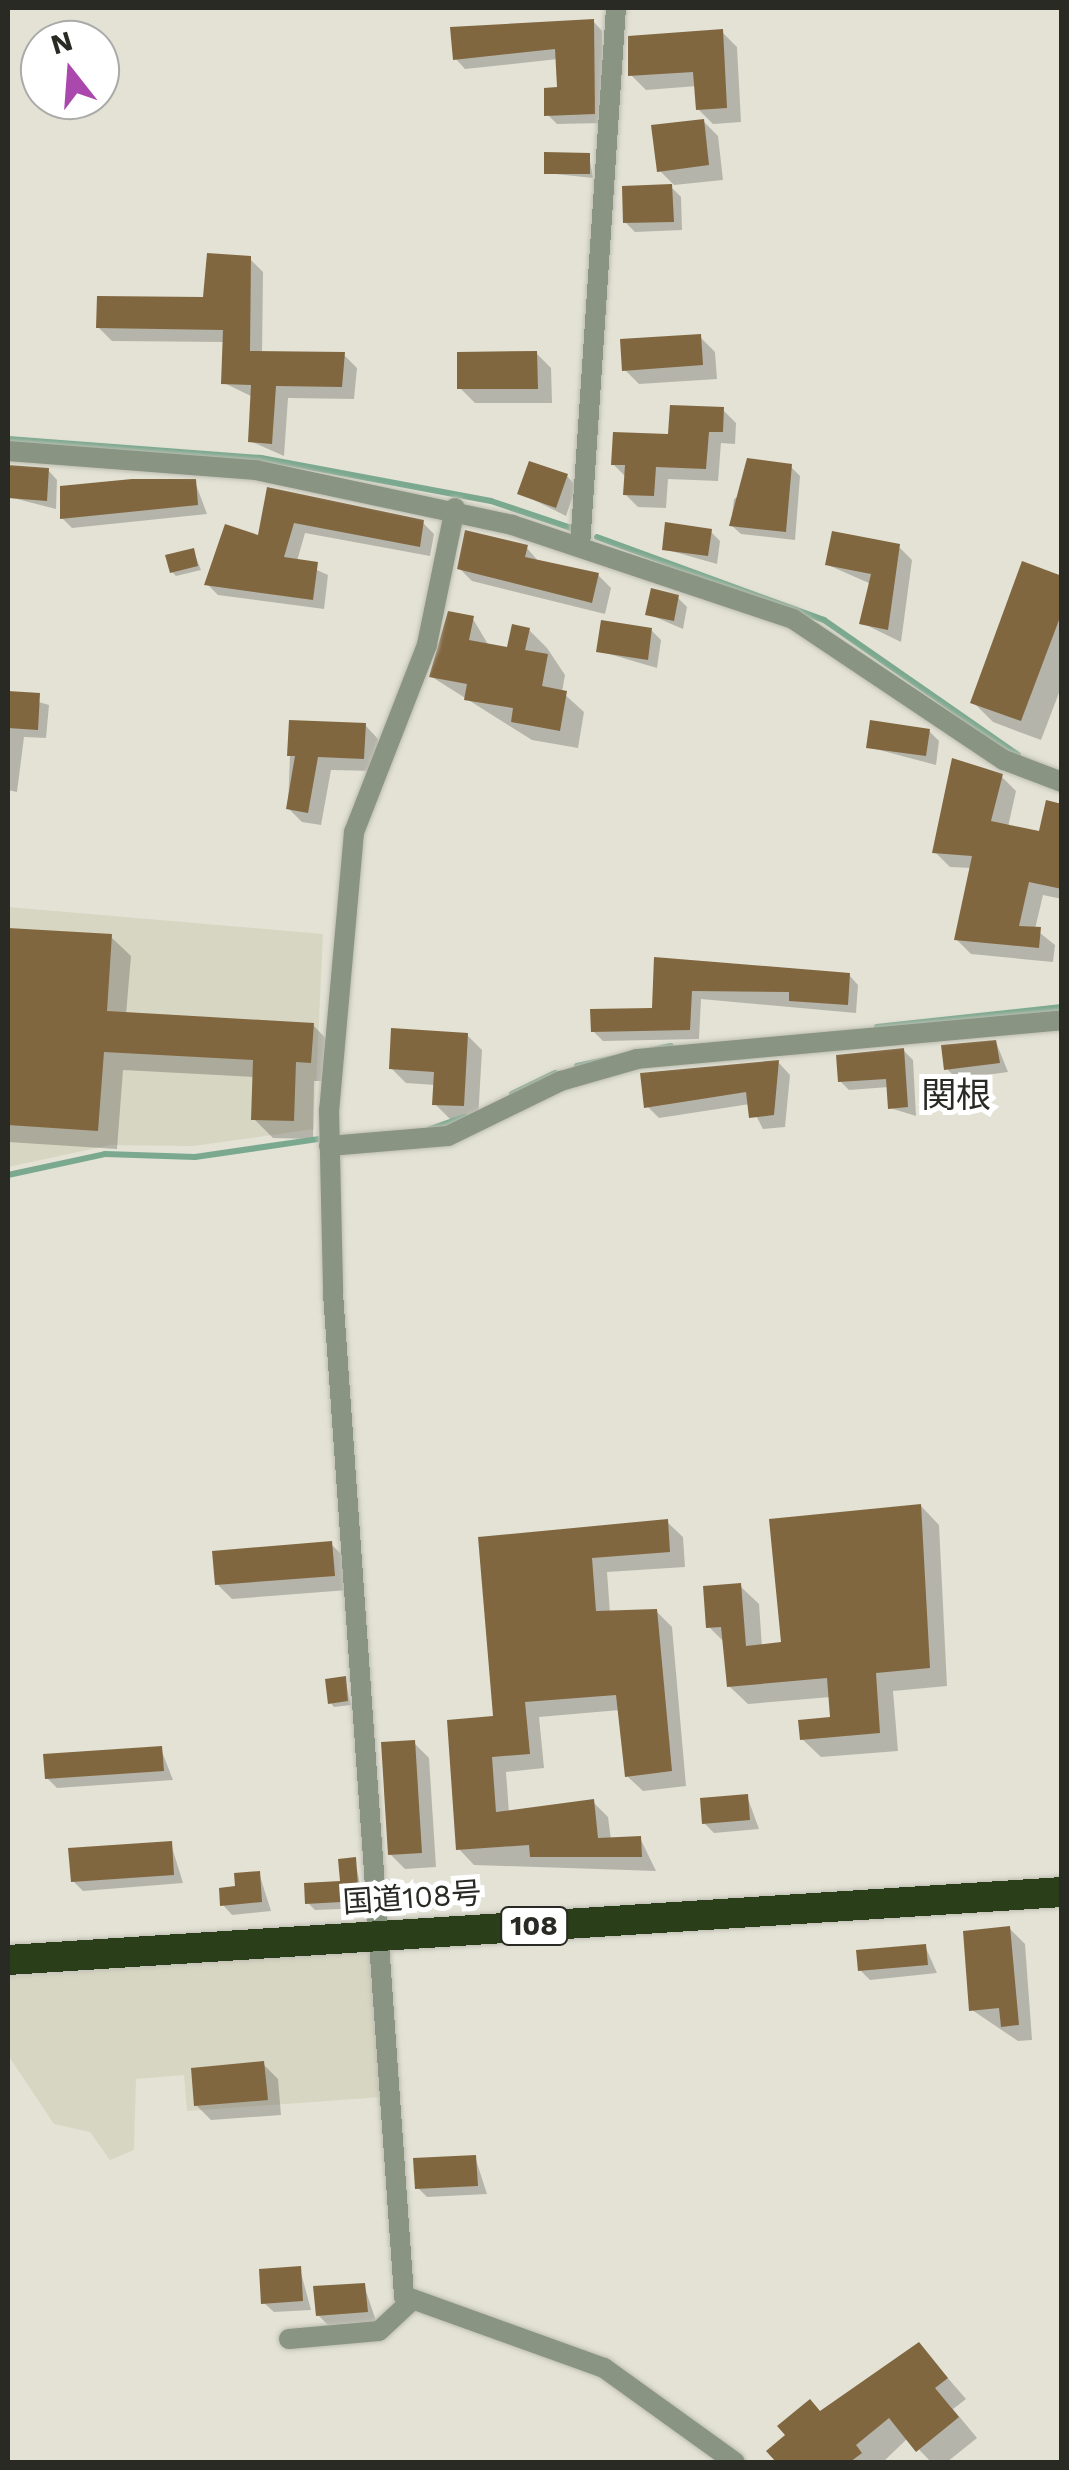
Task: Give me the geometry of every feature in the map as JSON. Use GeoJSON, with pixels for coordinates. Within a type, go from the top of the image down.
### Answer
{"type":"FeatureCollection","features":[{"type":"Feature","properties":{"kind":"highway","name":"国道108号"},"geometry":{"type":"LineString","coordinates":[[8,1960],[1062,1892]]}},
{"type":"Feature","properties":{"kind":"street"},"geometry":{"type":"LineString","coordinates":[[580,546],[616,8]]}},
{"type":"Feature","properties":{"kind":"street"},"geometry":{"type":"LineString","coordinates":[[8,452],[256,470],[455,508],[580,546],[793,620],[1004,760],[1062,782]]}},
{"type":"Feature","properties":{"kind":"street"},"geometry":{"type":"LineString","coordinates":[[408,2304],[328,1146],[354,832],[426,644],[455,508]]}},
{"type":"Feature","properties":{"kind":"street"},"geometry":{"type":"LineString","coordinates":[[328,1146],[448,1136],[561,1081],[638,1059],[1062,1020]]}},
{"type":"Feature","properties":{"kind":"street"},"geometry":{"type":"LineString","coordinates":[[289,2339],[379,2331],[408,2304]]}},
{"type":"Feature","properties":{"kind":"street"},"geometry":{"type":"LineString","coordinates":[[408,2304],[496,2322],[604,2368],[735,2462]]}},
{"type":"Feature","properties":{"kind":"shaded area"},"geometry":{"type":"Polygon","coordinates":[[[8,907],[323,934],[314,1129],[193,1146],[110,1145],[8,1167],[8,907]]]}},
{"type":"Feature","properties":{"kind":"shaded area"},"geometry":{"type":"Polygon","coordinates":[[[370,1950],[382,2097],[187,2111],[184,2075],[136,2079],[134,2150],[110,2160],[90,2132],[54,2124],[8,2055],[8,1977],[370,1950]]]}},
{"type":"Feature","properties":{"kind":"building"},"geometry":{"type":"Polygon","coordinates":[[[594,19],[595,114],[544,116],[544,88],[557,87],[555,49],[453,60],[450,27],[594,19]]]}},
{"type":"Feature","properties":{"kind":"building"},"geometry":{"type":"Polygon","coordinates":[[[723,29],[727,108],[696,110],[693,72],[628,76],[628,36],[723,29]]]}},
{"type":"Feature","properties":{"kind":"building"},"geometry":{"type":"Polygon","coordinates":[[[704,119],[709,165],[657,172],[651,125],[704,119]]]}},
{"type":"Feature","properties":{"kind":"building"},"geometry":{"type":"Polygon","coordinates":[[[544,152],[590,153],[590,174],[544,174],[544,152]]]}},
{"type":"Feature","properties":{"kind":"building"},"geometry":{"type":"Polygon","coordinates":[[[672,184],[674,222],[623,223],[622,186],[672,184]]]}},
{"type":"Feature","properties":{"kind":"building"},"geometry":{"type":"Polygon","coordinates":[[[207,253],[251,256],[250,351],[345,352],[342,387],[276,386],[272,444],[248,442],[251,385],[221,384],[223,330],[96,328],[97,296],[203,297],[207,253]]]}},
{"type":"Feature","properties":{"kind":"building"},"geometry":{"type":"Polygon","coordinates":[[[701,334],[703,365],[622,371],[620,339],[701,334]]]}},
{"type":"Feature","properties":{"kind":"building"},"geometry":{"type":"Polygon","coordinates":[[[537,351],[538,389],[457,389],[457,352],[537,351]]]}},
{"type":"Feature","properties":{"kind":"building"},"geometry":{"type":"Polygon","coordinates":[[[670,405],[724,407],[723,432],[709,432],[706,469],[656,467],[654,496],[623,495],[625,465],[611,465],[613,432],[668,434],[670,405]]]}},
{"type":"Feature","properties":{"kind":"building"},"geometry":{"type":"Polygon","coordinates":[[[747,458],[792,464],[786,532],[729,526],[747,458]]]}},
{"type":"Feature","properties":{"kind":"building"},"geometry":{"type":"Polygon","coordinates":[[[529,461],[568,474],[556,508],[517,494],[529,461]]]}},
{"type":"Feature","properties":{"kind":"building"},"geometry":{"type":"Polygon","coordinates":[[[8,465],[49,468],[47,501],[8,498],[8,465]]]}},
{"type":"Feature","properties":{"kind":"building"},"geometry":{"type":"Polygon","coordinates":[[[132,479],[196,479],[198,505],[60,519],[60,486],[132,479]]]}},
{"type":"Feature","properties":{"kind":"building"},"geometry":{"type":"Polygon","coordinates":[[[267,487],[424,520],[420,547],[294,523],[284,557],[318,562],[313,600],[204,585],[225,524],[258,535],[267,487]]]}},
{"type":"Feature","properties":{"kind":"building"},"geometry":{"type":"Polygon","coordinates":[[[665,522],[712,529],[708,556],[662,550],[665,522]]]}},
{"type":"Feature","properties":{"kind":"building"},"geometry":{"type":"Polygon","coordinates":[[[465,530],[528,545],[525,557],[599,573],[592,603],[457,569],[465,530]]]}},
{"type":"Feature","properties":{"kind":"building"},"geometry":{"type":"Polygon","coordinates":[[[832,531],[900,544],[888,630],[859,624],[871,574],[825,565],[832,531]]]}},
{"type":"Feature","properties":{"kind":"building"},"geometry":{"type":"Polygon","coordinates":[[[194,548],[198,566],[170,573],[165,555],[194,548]]]}},
{"type":"Feature","properties":{"kind":"building"},"geometry":{"type":"Polygon","coordinates":[[[1022,561],[1062,576],[1062,612],[1021,721],[970,703],[1022,561]]]}},
{"type":"Feature","properties":{"kind":"building"},"geometry":{"type":"Polygon","coordinates":[[[651,588],[679,595],[674,621],[645,615],[651,588]]]}},
{"type":"Feature","properties":{"kind":"building"},"geometry":{"type":"Polygon","coordinates":[[[448,611],[474,616],[469,640],[507,647],[512,624],[530,628],[525,650],[548,654],[542,686],[567,691],[560,731],[511,722],[513,708],[464,700],[467,684],[429,677],[448,611]]]}},
{"type":"Feature","properties":{"kind":"building"},"geometry":{"type":"Polygon","coordinates":[[[601,620],[652,628],[648,660],[596,652],[601,620]]]}},
{"type":"Feature","properties":{"kind":"building"},"geometry":{"type":"Polygon","coordinates":[[[8,691],[40,693],[38,730],[8,728],[8,691]]]}},
{"type":"Feature","properties":{"kind":"building"},"geometry":{"type":"Polygon","coordinates":[[[289,720],[366,723],[364,759],[318,757],[308,813],[286,809],[295,756],[287,756],[289,720]]]}},
{"type":"Feature","properties":{"kind":"building"},"geometry":{"type":"Polygon","coordinates":[[[870,720],[930,729],[926,756],[866,748],[870,720]]]}},
{"type":"Feature","properties":{"kind":"building"},"geometry":{"type":"Polygon","coordinates":[[[952,758],[1003,774],[991,821],[1039,831],[1046,800],[1062,804],[1062,889],[1029,882],[1019,926],[1041,927],[1039,948],[954,940],[972,856],[932,853],[952,758]]]}},
{"type":"Feature","properties":{"kind":"building"},"geometry":{"type":"Polygon","coordinates":[[[8,928],[112,934],[107,1011],[314,1023],[311,1063],[296,1062],[294,1121],[251,1120],[253,1060],[104,1052],[98,1131],[8,1125],[8,928]]]}},
{"type":"Feature","properties":{"kind":"building"},"geometry":{"type":"Polygon","coordinates":[[[654,957],[850,973],[848,1005],[789,1001],[789,992],[692,991],[690,1030],[591,1032],[590,1009],[652,1008],[654,957]]]}},
{"type":"Feature","properties":{"kind":"building"},"geometry":{"type":"Polygon","coordinates":[[[391,1028],[468,1033],[464,1106],[432,1105],[434,1072],[389,1069],[391,1028]]]}},
{"type":"Feature","properties":{"kind":"building"},"geometry":{"type":"Polygon","coordinates":[[[996,1040],[1000,1063],[944,1070],[941,1045],[996,1040]]]}},
{"type":"Feature","properties":{"kind":"building"},"geometry":{"type":"Polygon","coordinates":[[[904,1048],[908,1107],[888,1109],[886,1079],[838,1082],[836,1055],[904,1048]]]}},
{"type":"Feature","properties":{"kind":"building"},"geometry":{"type":"Polygon","coordinates":[[[779,1060],[774,1115],[749,1118],[746,1092],[644,1108],[640,1073],[779,1060]]]}},
{"type":"Feature","properties":{"kind":"building"},"geometry":{"type":"Polygon","coordinates":[[[921,1504],[930,1668],[876,1673],[880,1733],[800,1740],[798,1720],[830,1717],[827,1678],[727,1687],[721,1627],[706,1628],[703,1586],[741,1583],[746,1646],[781,1642],[769,1519],[921,1504]]]}},
{"type":"Feature","properties":{"kind":"building"},"geometry":{"type":"Polygon","coordinates":[[[668,1519],[670,1552],[592,1558],[596,1611],[657,1609],[672,1771],[625,1777],[616,1695],[525,1702],[530,1754],[492,1757],[496,1812],[594,1799],[598,1838],[641,1836],[642,1857],[530,1857],[529,1845],[456,1850],[447,1720],[493,1716],[478,1537],[668,1519]]]}},
{"type":"Feature","properties":{"kind":"building"},"geometry":{"type":"Polygon","coordinates":[[[332,1541],[335,1576],[215,1585],[212,1551],[332,1541]]]}},
{"type":"Feature","properties":{"kind":"building"},"geometry":{"type":"Polygon","coordinates":[[[346,1676],[348,1701],[328,1704],[325,1679],[346,1676]]]}},
{"type":"Feature","properties":{"kind":"building"},"geometry":{"type":"Polygon","coordinates":[[[415,1740],[422,1853],[388,1855],[381,1742],[415,1740]]]}},
{"type":"Feature","properties":{"kind":"building"},"geometry":{"type":"Polygon","coordinates":[[[162,1746],[164,1771],[45,1779],[43,1754],[162,1746]]]}},
{"type":"Feature","properties":{"kind":"building"},"geometry":{"type":"Polygon","coordinates":[[[748,1794],[750,1820],[702,1824],[700,1798],[748,1794]]]}},
{"type":"Feature","properties":{"kind":"building"},"geometry":{"type":"Polygon","coordinates":[[[172,1841],[174,1875],[71,1882],[68,1848],[172,1841]]]}},
{"type":"Feature","properties":{"kind":"building"},"geometry":{"type":"Polygon","coordinates":[[[356,1857],[359,1901],[305,1904],[304,1883],[340,1881],[338,1859],[356,1857]]]}},
{"type":"Feature","properties":{"kind":"building"},"geometry":{"type":"Polygon","coordinates":[[[260,1871],[262,1902],[220,1906],[219,1888],[235,1886],[234,1873],[260,1871]]]}},
{"type":"Feature","properties":{"kind":"building"},"geometry":{"type":"Polygon","coordinates":[[[1010,1926],[1019,2025],[1001,2027],[999,2008],[969,2011],[963,1931],[1010,1926]]]}},
{"type":"Feature","properties":{"kind":"building"},"geometry":{"type":"Polygon","coordinates":[[[926,1944],[928,1965],[858,1971],[856,1950],[926,1944]]]}},
{"type":"Feature","properties":{"kind":"building"},"geometry":{"type":"Polygon","coordinates":[[[264,2061],[268,2100],[194,2106],[191,2068],[264,2061]]]}},
{"type":"Feature","properties":{"kind":"building"},"geometry":{"type":"Polygon","coordinates":[[[476,2155],[478,2186],[415,2189],[413,2158],[476,2155]]]}},
{"type":"Feature","properties":{"kind":"building"},"geometry":{"type":"Polygon","coordinates":[[[301,2266],[303,2301],[261,2304],[259,2269],[301,2266]]]}},
{"type":"Feature","properties":{"kind":"building"},"geometry":{"type":"Polygon","coordinates":[[[365,2283],[368,2312],[316,2316],[313,2286],[365,2283]]]}},
{"type":"Feature","properties":{"kind":"building"},"geometry":{"type":"Polygon","coordinates":[[[919,2342],[948,2378],[935,2388],[959,2417],[916,2452],[889,2418],[856,2445],[862,2453],[850,2462],[776,2462],[766,2451],[785,2435],[777,2426],[810,2399],[820,2411],[919,2342]]]}},
{"type":"Feature","properties":{"kind":"waterway"},"geometry":{"type":"LineString","coordinates":[[8,439],[261,458],[491,501],[574,529]]}},
{"type":"Feature","properties":{"kind":"waterway"},"geometry":{"type":"LineString","coordinates":[[597,537],[824,620],[1018,755]]}},
{"type":"Feature","properties":{"kind":"waterway"},"geometry":{"type":"LineString","coordinates":[[877,1027],[1062,1007]]}},
{"type":"Feature","properties":{"kind":"waterway"},"geometry":{"type":"LineString","coordinates":[[577,1066],[671,1046]]}},
{"type":"Feature","properties":{"kind":"waterway"},"geometry":{"type":"LineString","coordinates":[[512,1094],[555,1073]]}},
{"type":"Feature","properties":{"kind":"waterway"},"geometry":{"type":"LineString","coordinates":[[430,1129],[465,1117]]}},
{"type":"Feature","properties":{"kind":"waterway"},"geometry":{"type":"LineString","coordinates":[[8,1175],[105,1154],[195,1157],[318,1139]]}},
{"type":"Feature","properties":{"kind":"district","name":"関根"},"geometry":{"type":"Point","coordinates":[956,1095]}}]}
